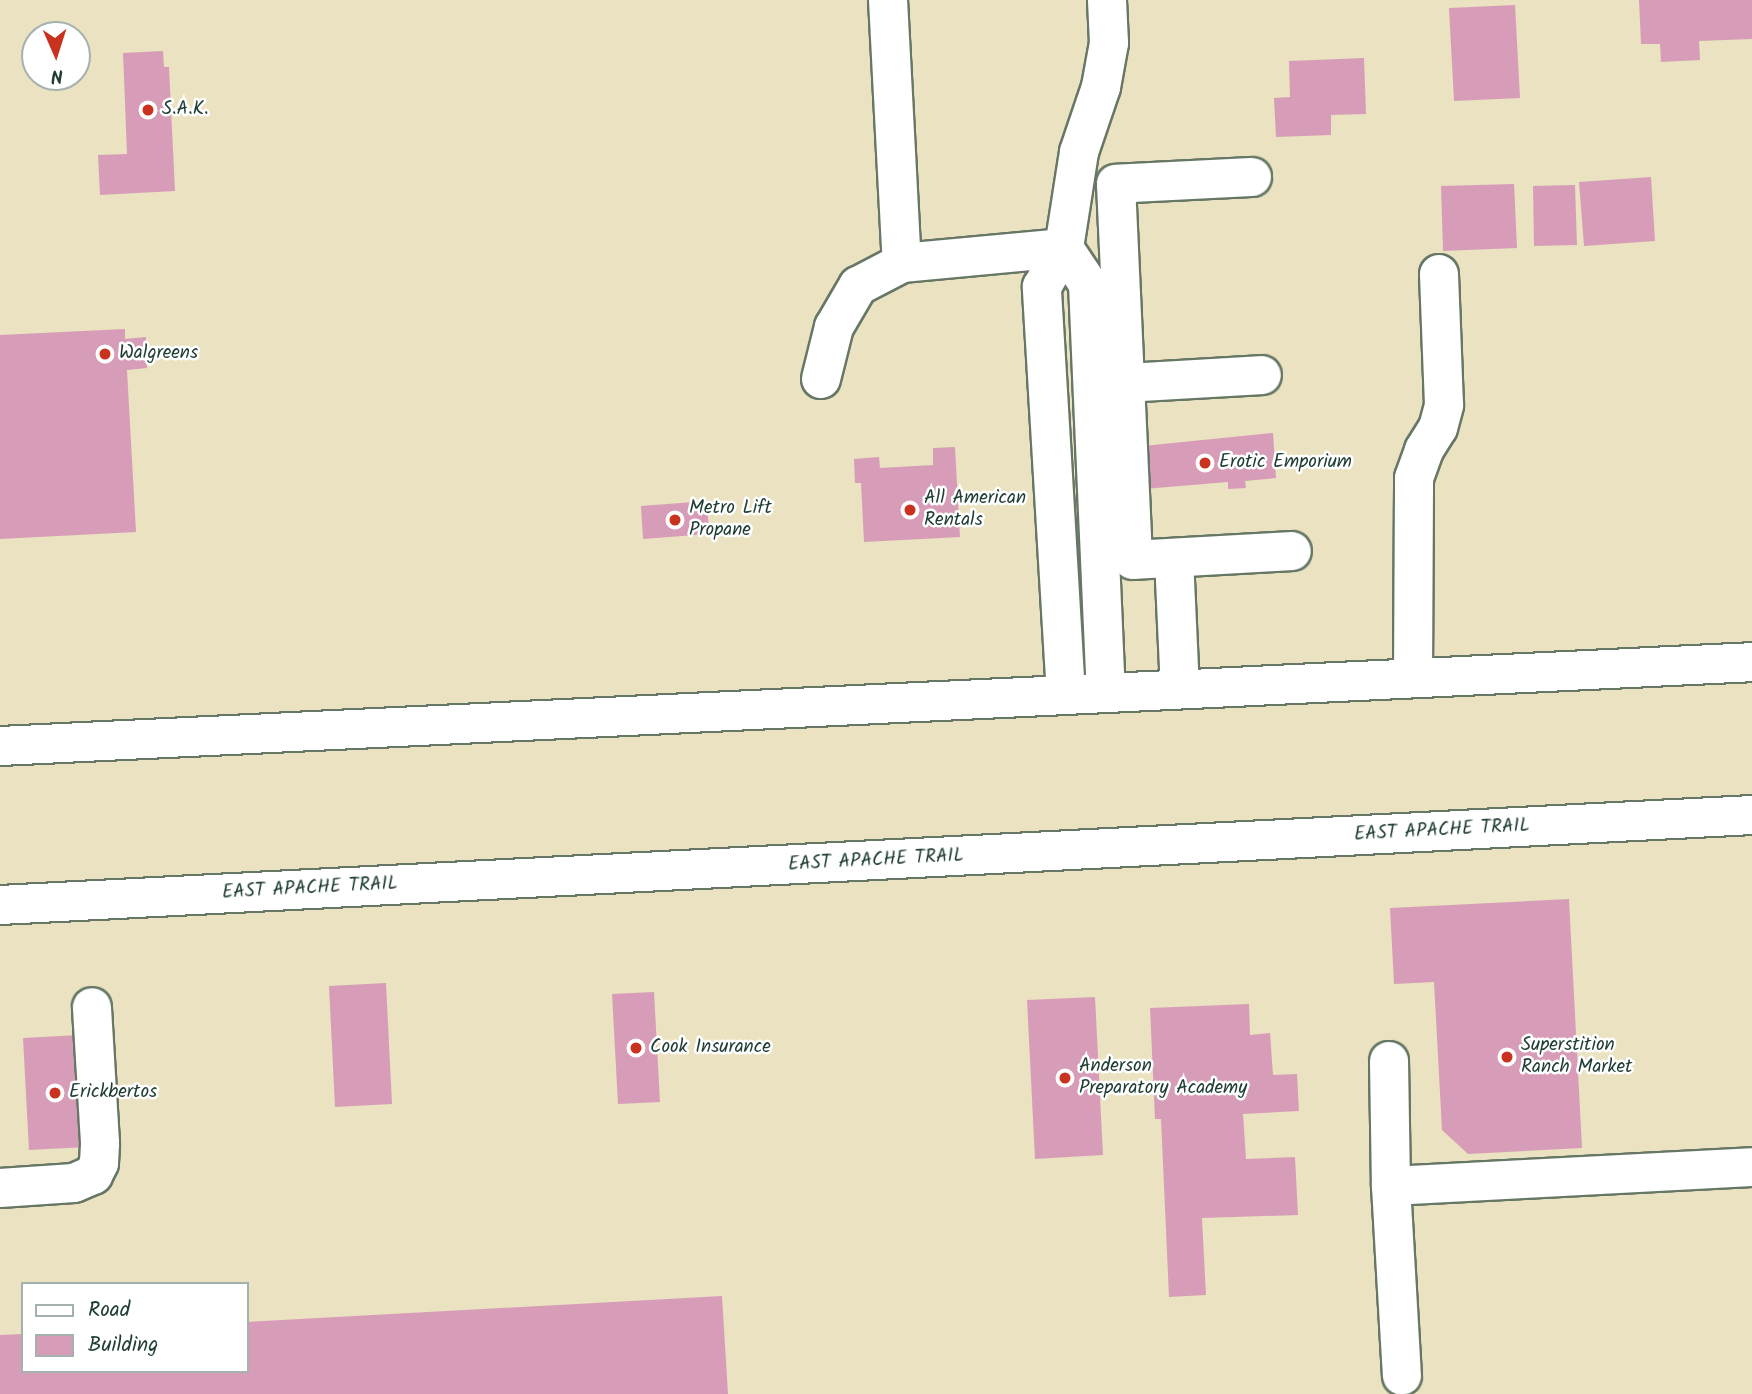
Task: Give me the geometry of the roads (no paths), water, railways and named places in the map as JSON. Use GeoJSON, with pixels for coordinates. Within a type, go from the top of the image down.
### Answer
{"type":"FeatureCollection","features":[{"type":"Feature","properties":{"kind":"main road"},"geometry":{"type":"LineString","coordinates":[[888,0],[902,262]]}},
{"type":"Feature","properties":{"kind":"main road"},"geometry":{"type":"LineString","coordinates":[[1066,695],[1042,287],[1064,248],[1079,152],[1101,87],[1109,43],[1107,0]]}},
{"type":"Feature","properties":{"kind":"main road"},"geometry":{"type":"LineString","coordinates":[[1252,177],[1116,184],[1133,560],[1292,551]]}},
{"type":"Feature","properties":{"kind":"main road"},"geometry":{"type":"LineString","coordinates":[[821,379],[834,327],[858,286],[902,262],[1064,248]]}},
{"type":"Feature","properties":{"kind":"main road"},"geometry":{"type":"LineString","coordinates":[[1064,248],[1088,284],[1106,693]]}},
{"type":"Feature","properties":{"kind":"main road"},"geometry":{"type":"LineString","coordinates":[[1413,678],[1414,478],[1423,450],[1438,428],[1444,405],[1439,274]]}},
{"type":"Feature","properties":{"kind":"main road"},"geometry":{"type":"LineString","coordinates":[[1125,383],[1262,375]]}},
{"type":"Feature","properties":{"kind":"main road"},"geometry":{"type":"LineString","coordinates":[[1174,558],[1180,689]]}},
{"type":"Feature","properties":{"kind":"main road"},"geometry":{"type":"LineString","coordinates":[[0,746],[1752,662]]}},
{"type":"Feature","properties":{"kind":"main road","name":"EAST APACHE TRAIL"},"geometry":{"type":"LineString","coordinates":[[0,905],[1752,815]]}},
{"type":"Feature","properties":{"kind":"main road"},"geometry":{"type":"LineString","coordinates":[[0,1188],[74,1183],[93,1175],[99,1163],[100,1143],[92,1007]]}},
{"type":"Feature","properties":{"kind":"main road"},"geometry":{"type":"LineString","coordinates":[[1389,1061],[1391,1186],[1402,1376]]}},
{"type":"Feature","properties":{"kind":"main road"},"geometry":{"type":"LineString","coordinates":[[1391,1186],[1752,1167]]}},
{"type":"Feature","properties":{"kind":"place","name":"S.A.K."},"geometry":{"type":"Point","coordinates":[148,110]}},
{"type":"Feature","properties":{"kind":"place","name":"Walgreens"},"geometry":{"type":"Point","coordinates":[105,354]}},
{"type":"Feature","properties":{"kind":"place","name":"Erotic Emporium"},"geometry":{"type":"Point","coordinates":[1205,463]}},
{"type":"Feature","properties":{"kind":"place","name":"All American Rentals"},"geometry":{"type":"Point","coordinates":[910,510]}},
{"type":"Feature","properties":{"kind":"place","name":"Metro Lift Propane"},"geometry":{"type":"Point","coordinates":[675,520]}},
{"type":"Feature","properties":{"kind":"place","name":"Cook Insurance"},"geometry":{"type":"Point","coordinates":[636,1048]}},
{"type":"Feature","properties":{"kind":"place","name":"Superstition Ranch Market"},"geometry":{"type":"Point","coordinates":[1507,1057]}},
{"type":"Feature","properties":{"kind":"place","name":"Anderson Preparatory Academy"},"geometry":{"type":"Point","coordinates":[1065,1078]}},
{"type":"Feature","properties":{"kind":"place","name":"Erickbertos"},"geometry":{"type":"Point","coordinates":[55,1093]}}]}
